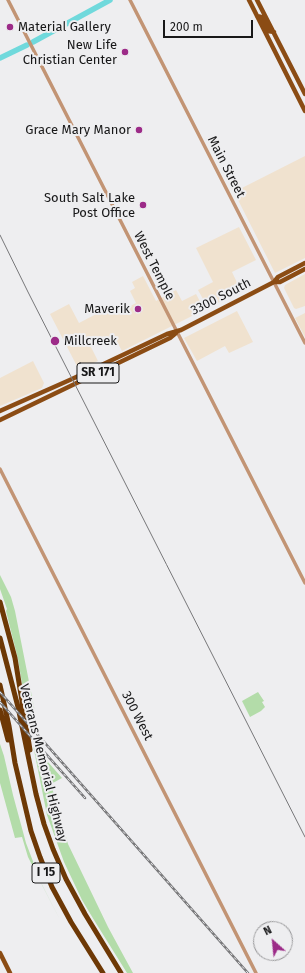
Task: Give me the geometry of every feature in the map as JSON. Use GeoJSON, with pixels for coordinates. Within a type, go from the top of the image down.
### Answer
{"type":"FeatureCollection","features":[{"type":"Feature","properties":{"kind":"highway"},"geometry":{"type":"LineString","coordinates":[[0,602],[15,658],[25,714],[28,748]]}},
{"type":"Feature","properties":{"kind":"highway","name":"Veterans Memorial Highway"},"geometry":{"type":"LineString","coordinates":[[0,638],[28,748],[30,765],[44,824],[53,849],[63,873],[85,914],[121,973]]}},
{"type":"Feature","properties":{"kind":"highway","name":"Veterans Memorial Highway"},"geometry":{"type":"LineString","coordinates":[[0,685],[6,725],[31,831],[52,887],[71,922],[103,973]]}},
{"type":"Feature","properties":{"kind":"highway"},"geometry":{"type":"LineString","coordinates":[[0,710],[6,725]]}},
{"type":"Feature","properties":{"kind":"main road"},"geometry":{"type":"LineString","coordinates":[[248,0],[305,111]]}},
{"type":"Feature","properties":{"kind":"main road"},"geometry":{"type":"LineString","coordinates":[[257,0],[305,94]]}},
{"type":"Feature","properties":{"kind":"main road"},"geometry":{"type":"LineString","coordinates":[[257,16],[261,17],[268,31],[274,32]]}},
{"type":"Feature","properties":{"kind":"main road","name":"3300 South"},"geometry":{"type":"LineString","coordinates":[[0,420],[170,338],[177,332],[274,282],[278,277],[305,263]]}},
{"type":"Feature","properties":{"kind":"main road","name":"3300 South"},"geometry":{"type":"LineString","coordinates":[[274,282],[280,282],[305,269]]}},
{"type":"Feature","properties":{"kind":"main road","name":"3300 South"},"geometry":{"type":"LineString","coordinates":[[0,411],[167,334],[177,332]]}},
{"type":"Feature","properties":{"kind":"main road"},"geometry":{"type":"LineString","coordinates":[[40,402],[49,392],[49,389]]}},
{"type":"Feature","properties":{"kind":"main road"},"geometry":{"type":"LineString","coordinates":[[0,953],[10,973]]}},
{"type":"Feature","properties":{"kind":"street","name":"West Temple"},"geometry":{"type":"LineString","coordinates":[[8,0],[305,583]]}},
{"type":"Feature","properties":{"kind":"street","name":"Main Street"},"geometry":{"type":"LineString","coordinates":[[130,0],[305,343]]}},
{"type":"Feature","properties":{"kind":"street","name":"300 West"},"geometry":{"type":"LineString","coordinates":[[0,469],[256,973]]}},
{"type":"Feature","properties":{"kind":"shaded area"},"geometry":{"type":"Polygon","coordinates":[[[305,156],[305,258],[275,273],[234,192],[305,156]]]}},
{"type":"Feature","properties":{"kind":"shaded area"},"geometry":{"type":"Polygon","coordinates":[[[239,227],[256,260],[232,272],[241,291],[208,308],[198,290],[213,282],[196,248],[239,227]]]}},
{"type":"Feature","properties":{"kind":"shaded area"},"geometry":{"type":"Polygon","coordinates":[[[305,274],[305,306],[296,309],[294,308],[284,288],[285,285],[305,274]]]}},
{"type":"Feature","properties":{"kind":"shaded area"},"geometry":{"type":"Polygon","coordinates":[[[143,276],[156,301],[176,290],[182,301],[196,294],[204,309],[122,351],[115,338],[107,341],[104,336],[89,343],[98,361],[79,370],[50,314],[69,304],[79,323],[102,311],[117,310],[119,312],[136,303],[130,291],[135,288],[132,282],[143,276]]]}},
{"type":"Feature","properties":{"kind":"shaded area"},"geometry":{"type":"Polygon","coordinates":[[[237,311],[253,342],[229,353],[225,346],[197,361],[184,338],[237,311]]]}},
{"type":"Feature","properties":{"kind":"shaded area"},"geometry":{"type":"Polygon","coordinates":[[[305,313],[305,337],[295,318],[305,313]]]}},
{"type":"Feature","properties":{"kind":"shaded area"},"geometry":{"type":"Polygon","coordinates":[[[33,361],[44,383],[42,388],[0,406],[0,378],[33,361]]]}},
{"type":"Feature","properties":{"kind":"green space"},"geometry":{"type":"Polygon","coordinates":[[[0,575],[11,597],[15,611],[37,728],[28,719],[18,659],[6,611],[7,609],[0,589],[0,575]]]}},
{"type":"Feature","properties":{"kind":"green space"},"geometry":{"type":"Polygon","coordinates":[[[258,692],[264,701],[262,702],[265,707],[250,717],[242,701],[258,692]]]}},
{"type":"Feature","properties":{"kind":"green space"},"geometry":{"type":"Polygon","coordinates":[[[0,744],[26,843],[41,883],[28,857],[22,837],[15,838],[0,783],[0,744]]]}},
{"type":"Feature","properties":{"kind":"green space"},"geometry":{"type":"Polygon","coordinates":[[[33,745],[62,778],[51,784],[68,844],[108,927],[133,973],[127,973],[94,920],[82,900],[64,862],[47,815],[33,745]]]}},
{"type":"Feature","properties":{"kind":"waterway"},"geometry":{"type":"LineString","coordinates":[[33,42],[110,0]]}},
{"type":"Feature","properties":{"kind":"waterway"},"geometry":{"type":"LineString","coordinates":[[0,58],[27,45]]}},
{"type":"Feature","properties":{"kind":"tram line"},"geometry":{"type":"LineString","coordinates":[[0,235],[305,837]]}},
{"type":"Feature","properties":{"kind":"railway"},"geometry":{"type":"LineString","coordinates":[[0,692],[248,973]]}},
{"type":"Feature","properties":{"kind":"railway"},"geometry":{"type":"LineString","coordinates":[[0,702],[85,798]]}},
{"type":"Feature","properties":{"kind":"place","name":"Material Gallery"},"geometry":{"type":"Point","coordinates":[10,27]}},
{"type":"Feature","properties":{"kind":"place","name":"New Life Christian Center"},"geometry":{"type":"Point","coordinates":[125,52]}},
{"type":"Feature","properties":{"kind":"place","name":"Grace Mary Manor"},"geometry":{"type":"Point","coordinates":[139,130]}},
{"type":"Feature","properties":{"kind":"place","name":"South Salt Lake Post Office"},"geometry":{"type":"Point","coordinates":[143,205]}},
{"type":"Feature","properties":{"kind":"place","name":"Maverik"},"geometry":{"type":"Point","coordinates":[138,309]}},
{"type":"Feature","properties":{"kind":"place","name":"Millcreek"},"geometry":{"type":"Point","coordinates":[55,341]}}]}
